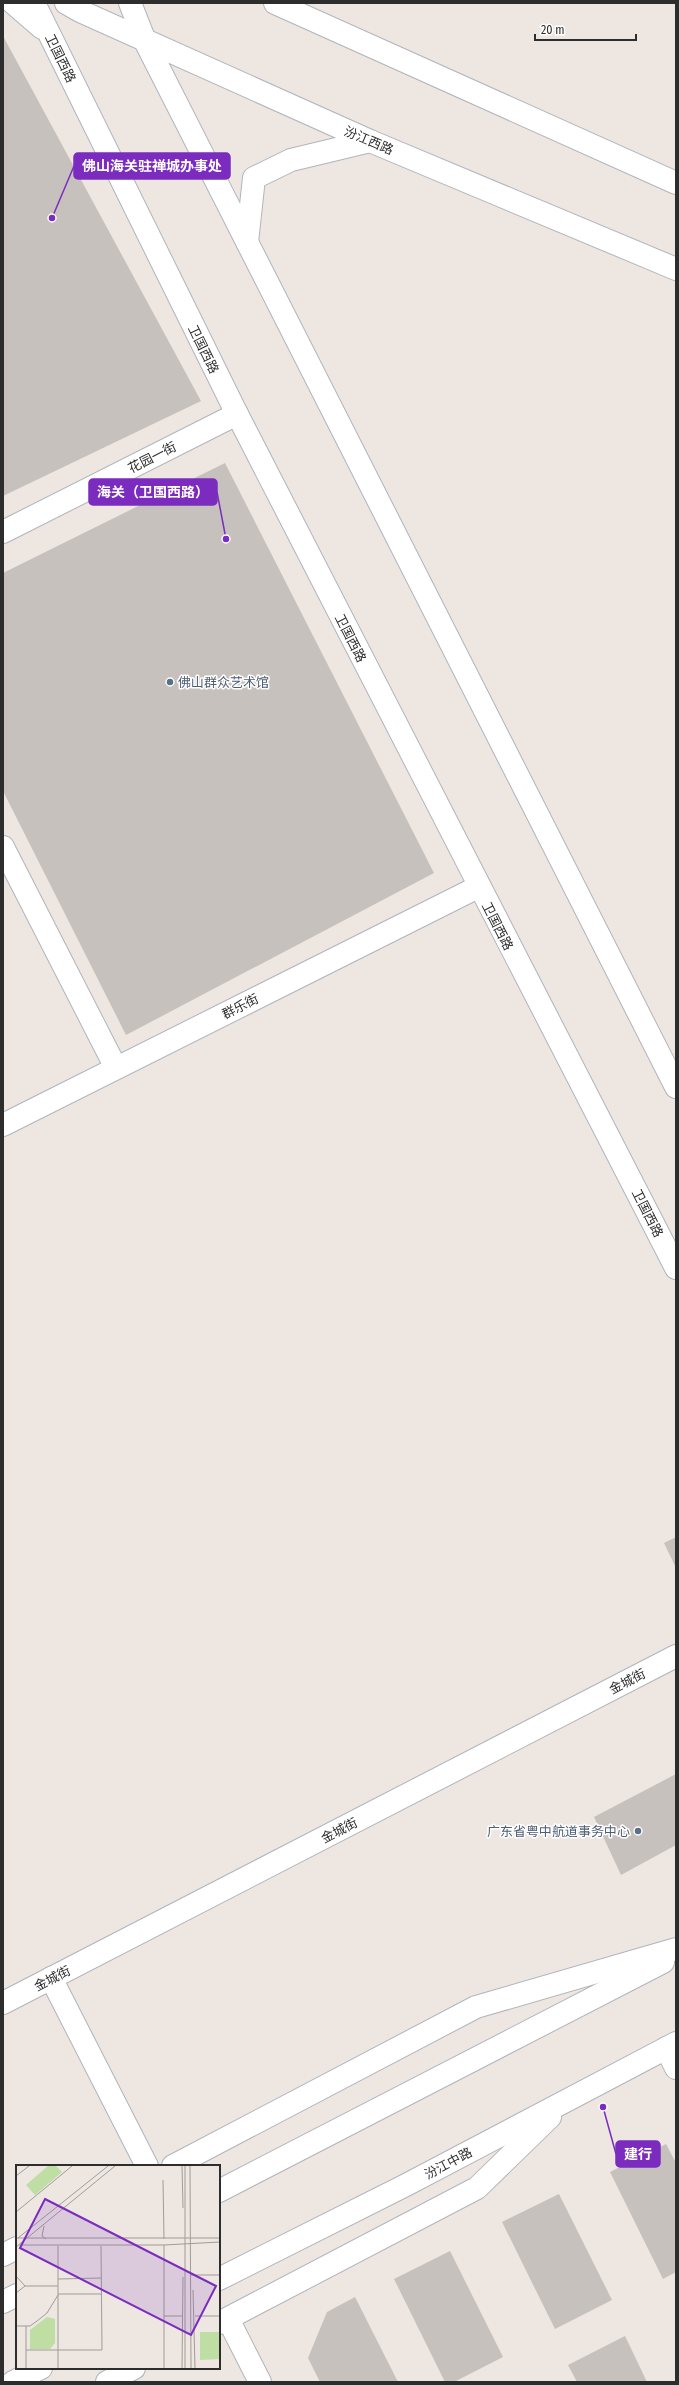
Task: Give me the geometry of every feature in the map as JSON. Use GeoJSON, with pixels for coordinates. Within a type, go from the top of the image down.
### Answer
{"type":"FeatureCollection","features":[{"type":"Feature","properties":{"kind":"main road"},"geometry":{"type":"LineString","coordinates":[[13,3],[49,34]]}},
{"type":"Feature","properties":{"kind":"main road","name":"卫国西路"},"geometry":{"type":"LineString","coordinates":[[34,3],[237,414],[478,887],[676,1268]]}},
{"type":"Feature","properties":{"kind":"main road","name":"汾江西路"},"geometry":{"type":"LineString","coordinates":[[66,3],[80,12],[370,141],[676,268]]}},
{"type":"Feature","properties":{"kind":"main road"},"geometry":{"type":"LineString","coordinates":[[130,3],[145,41],[676,1087]]}},
{"type":"Feature","properties":{"kind":"main road"},"geometry":{"type":"LineString","coordinates":[[274,3],[676,183]]}},
{"type":"Feature","properties":{"kind":"main road"},"geometry":{"type":"LineString","coordinates":[[247,242],[254,178],[291,160],[370,141]]}},
{"type":"Feature","properties":{"kind":"main road","name":"花园一街"},"geometry":{"type":"LineString","coordinates":[[3,532],[237,414]]}},
{"type":"Feature","properties":{"kind":"main road"},"geometry":{"type":"LineString","coordinates":[[3,847],[116,1068]]}},
{"type":"Feature","properties":{"kind":"main road","name":"群乐街"},"geometry":{"type":"LineString","coordinates":[[3,1125],[478,887]]}},
{"type":"Feature","properties":{"kind":"main road","name":"金城街"},"geometry":{"type":"LineString","coordinates":[[3,2003],[676,1656]]}},
{"type":"Feature","properties":{"kind":"main road"},"geometry":{"type":"LineString","coordinates":[[175,2165],[476,2007],[676,1949]]}},
{"type":"Feature","properties":{"kind":"main road"},"geometry":{"type":"LineString","coordinates":[[220,2190],[676,1955]]}},
{"type":"Feature","properties":{"kind":"main road"},"geometry":{"type":"LineString","coordinates":[[52,1978],[146,2165]]}},
{"type":"Feature","properties":{"kind":"main road"},"geometry":{"type":"LineString","coordinates":[[671,2045],[676,2068]]}},
{"type":"Feature","properties":{"kind":"main road","name":"汾江中路"},"geometry":{"type":"LineString","coordinates":[[220,2278],[406,2185],[671,2045]]}},
{"type":"Feature","properties":{"kind":"main road"},"geometry":{"type":"LineString","coordinates":[[260,2382],[223,2321],[477,2188],[568,2100]]}},
{"type":"Feature","properties":{"kind":"main road"},"geometry":{"type":"LineString","coordinates":[[3,2255],[16,2248]]}},
{"type":"Feature","properties":{"kind":"main road"},"geometry":{"type":"LineString","coordinates":[[3,2302],[16,2296]]}},
{"type":"Feature","properties":{"kind":"main road"},"geometry":{"type":"LineString","coordinates":[[13,2382],[39,2369]]}},
{"type":"Feature","properties":{"kind":"main road"},"geometry":{"type":"LineString","coordinates":[[107,2382],[132,2369]]}},
{"type":"Feature","properties":{"kind":"building"},"geometry":{"type":"Polygon","coordinates":[[[3,36],[201,401],[3,496],[3,36]]]}},
{"type":"Feature","properties":{"kind":"building","name":"佛山群众艺术馆"},"geometry":{"type":"Polygon","coordinates":[[[225,463],[434,873],[126,1035],[3,791],[3,573],[225,463]]]}},
{"type":"Feature","properties":{"kind":"building"},"geometry":{"type":"Polygon","coordinates":[[[676,1537],[676,1568],[664,1543],[676,1537]]]}},
{"type":"Feature","properties":{"kind":"building","name":"广东省粤中航道事务中心"},"geometry":{"type":"Polygon","coordinates":[[[676,1774],[676,1845],[621,1875],[594,1817],[676,1774]]]}},
{"type":"Feature","properties":{"kind":"building"},"geometry":{"type":"Polygon","coordinates":[[[666,2144],[676,2163],[676,2272],[663,2279],[610,2172],[666,2144]]]}},
{"type":"Feature","properties":{"kind":"building"},"geometry":{"type":"Polygon","coordinates":[[[559,2194],[612,2300],[555,2329],[502,2222],[559,2194]]]}},
{"type":"Feature","properties":{"kind":"building"},"geometry":{"type":"Polygon","coordinates":[[[450,2251],[503,2357],[454,2382],[445,2382],[394,2279],[450,2251]]]}},
{"type":"Feature","properties":{"kind":"building"},"geometry":{"type":"Polygon","coordinates":[[[355,2297],[398,2382],[320,2382],[308,2358],[327,2312],[355,2297]]]}},
{"type":"Feature","properties":{"kind":"building"},"geometry":{"type":"Polygon","coordinates":[[[625,2336],[647,2382],[577,2382],[568,2365],[625,2336]]]}},
{"type":"Feature","properties":{"kind":"place","name":"佛山海关驻禅城办事处"},"geometry":{"type":"Point","coordinates":[52,218]}},
{"type":"Feature","properties":{"kind":"place","name":"海关（卫国西路）"},"geometry":{"type":"Point","coordinates":[226,539]}},
{"type":"Feature","properties":{"kind":"place","name":"佛山群众艺术馆"},"geometry":{"type":"Point","coordinates":[170,682]}},
{"type":"Feature","properties":{"kind":"place","name":"广东省粤中航道事务中心"},"geometry":{"type":"Point","coordinates":[638,1831]}},
{"type":"Feature","properties":{"kind":"place","name":"建行"},"geometry":{"type":"Point","coordinates":[603,2107]}}]}
